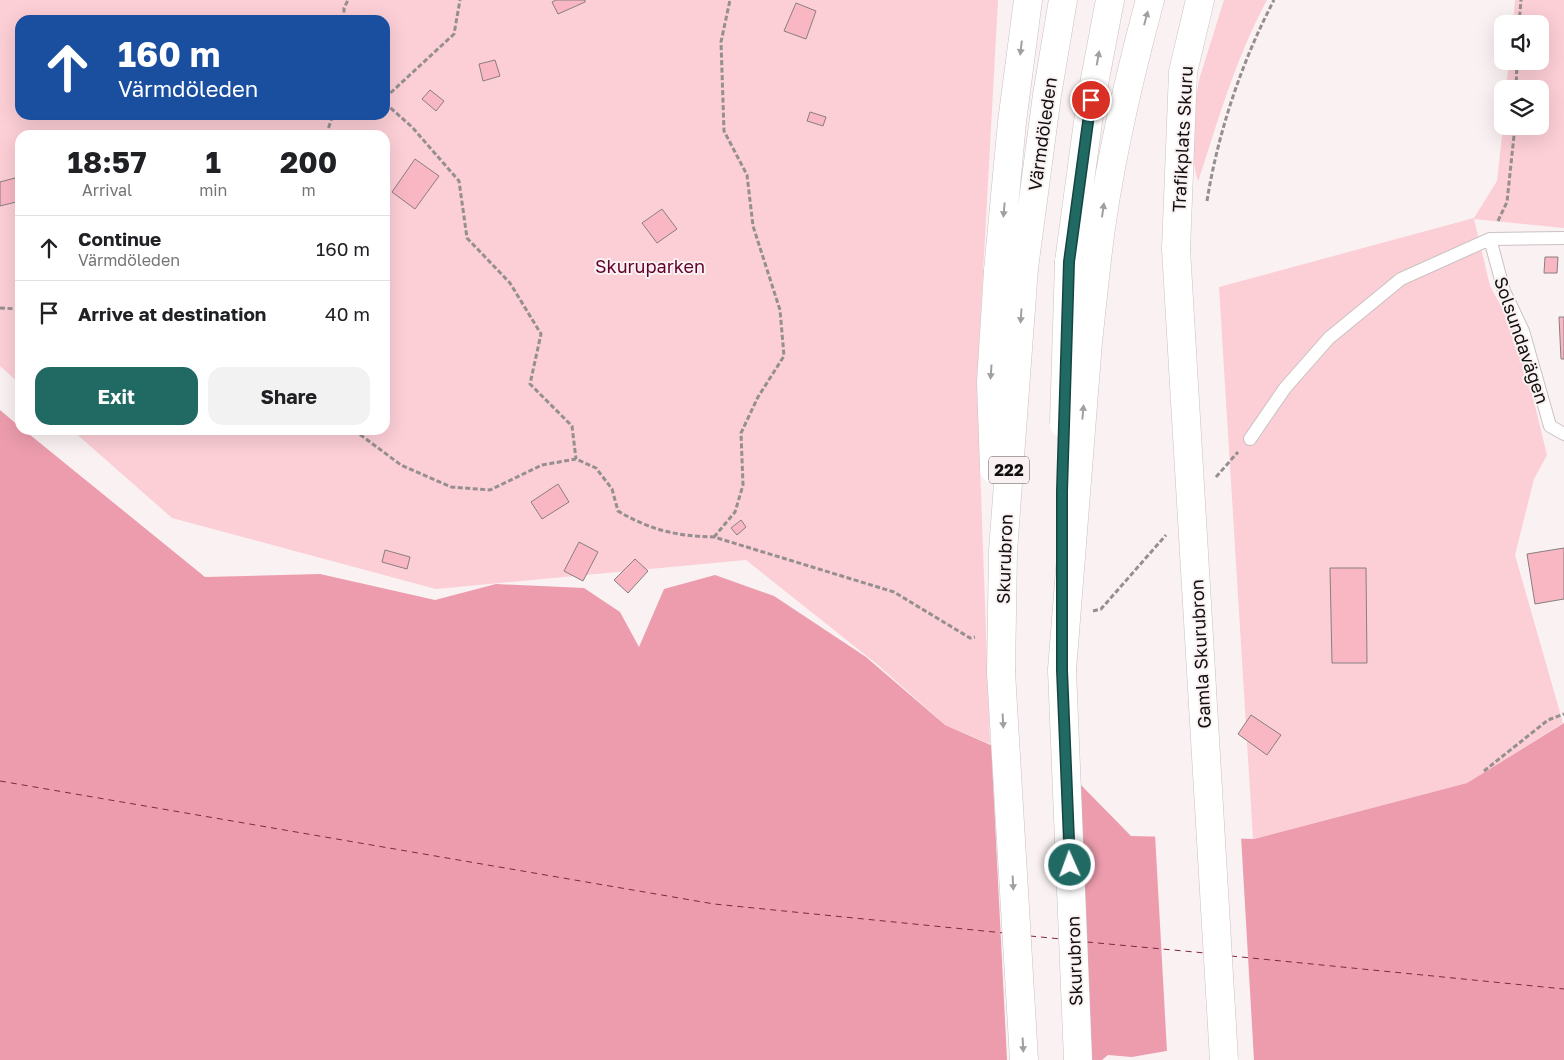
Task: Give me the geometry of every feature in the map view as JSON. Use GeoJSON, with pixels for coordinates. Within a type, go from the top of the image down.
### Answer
{"type":"FeatureCollection","features":[{"type":"Feature","properties":{"kind":"main road"},"geometry":{"type":"LineString","coordinates":[[1000,672],[991,382],[998,271],[1012,122],[1028,0]]}},
{"type":"Feature","properties":{"kind":"main road","name":"Värmdöleden"},"geometry":{"type":"LineString","coordinates":[[1024,268],[1047,95],[1063,0]]}},
{"type":"Feature","properties":{"kind":"main road","name":"Skurubron"},"geometry":{"type":"LineString","coordinates":[[1078,1060],[1062,670],[1062,510],[1069,262],[1091,100],[1110,0]]}},
{"type":"Feature","properties":{"kind":"main road"},"geometry":{"type":"LineString","coordinates":[[1062,670],[1088,342],[1103,207],[1125,94],[1150,0]]}},
{"type":"Feature","properties":{"kind":"main road","name":"Trafikplats Skuru"},"geometry":{"type":"LineString","coordinates":[[1176,248],[1183,72],[1200,0]]}},
{"type":"Feature","properties":{"kind":"main road","name":"Gamla Skurubron"},"geometry":{"type":"LineString","coordinates":[[1176,248],[1224,1060]]}},
{"type":"Feature","properties":{"kind":"main road","name":"Skurubron"},"geometry":{"type":"LineString","coordinates":[[1024,268],[1003,551],[1000,672],[1024,1060]]}},
{"type":"Feature","properties":{"kind":"lane"},"geometry":{"type":"LineString","coordinates":[[1250,439],[1285,388],[1329,338],[1401,279],[1490,239],[1564,238]]}},
{"type":"Feature","properties":{"kind":"lane","name":"Solsundavägen"},"geometry":{"type":"LineString","coordinates":[[1490,239],[1504,291],[1522,330],[1550,426],[1564,434]]}},
{"type":"Feature","properties":{"kind":"path"},"geometry":{"type":"LineString","coordinates":[[344,15],[344,8],[348,0]]}},
{"type":"Feature","properties":{"kind":"path"},"geometry":{"type":"LineString","coordinates":[[390,94],[454,34],[460,0]]}},
{"type":"Feature","properties":{"kind":"path"},"geometry":{"type":"LineString","coordinates":[[714,538],[735,512],[742,485],[741,433],[758,397],[784,356],[780,310],[753,226],[747,174],[724,131],[722,42],[730,0]]}},
{"type":"Feature","properties":{"kind":"path"},"geometry":{"type":"LineString","coordinates":[[1205,210],[1211,174],[1235,92],[1261,25],[1274,0]]}},
{"type":"Feature","properties":{"kind":"path"},"geometry":{"type":"LineString","coordinates":[[1519,15],[1521,0]]}},
{"type":"Feature","properties":{"kind":"path"},"geometry":{"type":"LineString","coordinates":[[390,107],[412,127],[459,181],[467,238],[510,283],[541,334],[530,384],[572,426],[576,459]]}},
{"type":"Feature","properties":{"kind":"path"},"geometry":{"type":"LineString","coordinates":[[1490,239],[1507,202],[1514,135]]}},
{"type":"Feature","properties":{"kind":"path"},"geometry":{"type":"LineString","coordinates":[[0,308],[15,309]]}},
{"type":"Feature","properties":{"kind":"path"},"geometry":{"type":"LineString","coordinates":[[361,435],[402,464],[451,487],[490,490],[542,465],[576,459],[596,468],[612,489],[618,511],[641,525],[686,536]]}},
{"type":"Feature","properties":{"kind":"path"},"geometry":{"type":"LineString","coordinates":[[1484,771],[1548,720],[1564,714]]}},
{"type":"Feature","properties":{"kind":"green space","name":"Skuruparken"},"geometry":{"type":"Polygon","coordinates":[[[0,0],[998,0],[977,382],[990,744],[945,725],[878,665],[746,560],[436,589],[172,518],[78,435],[390,435],[390,130],[15,130],[15,380],[0,366],[0,0]]]}},
{"type":"Feature","properties":{"kind":"green space"},"geometry":{"type":"Polygon","coordinates":[[[1224,0],[1267,0],[1237,67],[1198,182],[1189,142],[1199,80],[1224,0]]]}},
{"type":"Feature","properties":{"kind":"green space"},"geometry":{"type":"Polygon","coordinates":[[[1515,0],[1564,0],[1564,228],[1474,219],[1490,286],[1518,337],[1547,455],[1534,479],[1515,555],[1563,723],[1467,783],[1253,839],[1219,287],[1474,218],[1497,181],[1502,135],[1549,135],[1549,80],[1507,80],[1508,70],[1549,70],[1549,15],[1514,15],[1515,0]]]}},
{"type":"Feature","properties":{"kind":"shaded area"},"geometry":{"type":"Polygon","coordinates":[[[0,410],[15,423],[15,435],[30,435],[205,577],[320,574],[435,600],[496,584],[584,588],[620,612],[639,647],[664,589],[715,575],[774,596],[866,657],[945,725],[1080,784],[1131,836],[1254,839],[1467,783],[1564,723],[1564,1060],[1238,1060],[1206,1044],[1132,1057],[1108,1055],[1102,1060],[0,1060],[0,410]]]}},
{"type":"Feature","properties":{"kind":"pier"},"geometry":{"type":"Polygon","coordinates":[[[991,742],[1080,781],[1092,1060],[1007,1060],[991,742]]]}},
{"type":"Feature","properties":{"kind":"pier"},"geometry":{"type":"Polygon","coordinates":[[[1155,834],[1241,836],[1254,1060],[1233,1060],[1206,1047],[1167,1052],[1155,834]]]}},
{"type":"Feature","properties":{"kind":"building"},"geometry":{"type":"Polygon","coordinates":[[[556,0],[585,0],[585,2],[558,14],[552,2],[556,0]]]}},
{"type":"Feature","properties":{"kind":"building"},"geometry":{"type":"Polygon","coordinates":[[[796,3],[816,11],[806,39],[784,31],[796,3]]]}},
{"type":"Feature","properties":{"kind":"building"},"geometry":{"type":"Polygon","coordinates":[[[495,60],[500,76],[483,81],[479,64],[495,60]]]}},
{"type":"Feature","properties":{"kind":"building"},"geometry":{"type":"Polygon","coordinates":[[[430,90],[444,101],[436,111],[422,99],[430,90]]]}},
{"type":"Feature","properties":{"kind":"building"},"geometry":{"type":"Polygon","coordinates":[[[810,112],[826,117],[823,126],[807,121],[810,112]]]}},
{"type":"Feature","properties":{"kind":"building"},"geometry":{"type":"Polygon","coordinates":[[[415,159],[439,176],[415,209],[392,192],[415,159]]]}},
{"type":"Feature","properties":{"kind":"building"},"geometry":{"type":"Polygon","coordinates":[[[15,178],[15,202],[0,206],[0,182],[15,178]]]}},
{"type":"Feature","properties":{"kind":"building"},"geometry":{"type":"Polygon","coordinates":[[[662,209],[677,229],[657,243],[642,223],[662,209]]]}},
{"type":"Feature","properties":{"kind":"building"},"geometry":{"type":"Polygon","coordinates":[[[1545,257],[1558,257],[1557,273],[1544,273],[1545,257]]]}},
{"type":"Feature","properties":{"kind":"building"},"geometry":{"type":"Polygon","coordinates":[[[1559,317],[1564,317],[1564,359],[1561,359],[1559,317]]]}},
{"type":"Feature","properties":{"kind":"building"},"geometry":{"type":"Polygon","coordinates":[[[558,484],[569,502],[542,519],[531,502],[558,484]]]}},
{"type":"Feature","properties":{"kind":"building"},"geometry":{"type":"Polygon","coordinates":[[[741,520],[746,527],[737,535],[731,528],[741,520]]]}},
{"type":"Feature","properties":{"kind":"building"},"geometry":{"type":"Polygon","coordinates":[[[579,542],[598,552],[583,581],[564,571],[579,542]]]}},
{"type":"Feature","properties":{"kind":"building"},"geometry":{"type":"Polygon","coordinates":[[[1564,548],[1564,599],[1535,604],[1527,554],[1564,548]]]}},
{"type":"Feature","properties":{"kind":"building"},"geometry":{"type":"Polygon","coordinates":[[[385,550],[410,557],[407,569],[382,562],[385,550]]]}},
{"type":"Feature","properties":{"kind":"building"},"geometry":{"type":"Polygon","coordinates":[[[635,559],[648,571],[628,593],[614,580],[635,559]]]}},
{"type":"Feature","properties":{"kind":"building"},"geometry":{"type":"Polygon","coordinates":[[[1330,568],[1366,568],[1367,663],[1332,663],[1330,568]]]}},
{"type":"Feature","properties":{"kind":"building"},"geometry":{"type":"Polygon","coordinates":[[[1251,715],[1281,735],[1267,755],[1238,734],[1251,715]]]}},
{"type":"Feature","properties":{"kind":"ferry route"},"geometry":{"type":"LineString","coordinates":[[0,781],[714,904],[1004,933]]}},
{"type":"Feature","properties":{"kind":"ferry route"},"geometry":{"type":"LineString","coordinates":[[1030,936],[1061,939]]}},
{"type":"Feature","properties":{"kind":"ferry route"},"geometry":{"type":"LineString","coordinates":[[1087,942],[1205,953]]}},
{"type":"Feature","properties":{"kind":"ferry route"},"geometry":{"type":"LineString","coordinates":[[1231,956],[1564,989]]}},
{"type":"Feature","properties":{"kind":"route"},"geometry":{"type":"LineString","coordinates":[[1070,865],[1062,670],[1062,491],[1069,262],[1091,100]]}}]}
